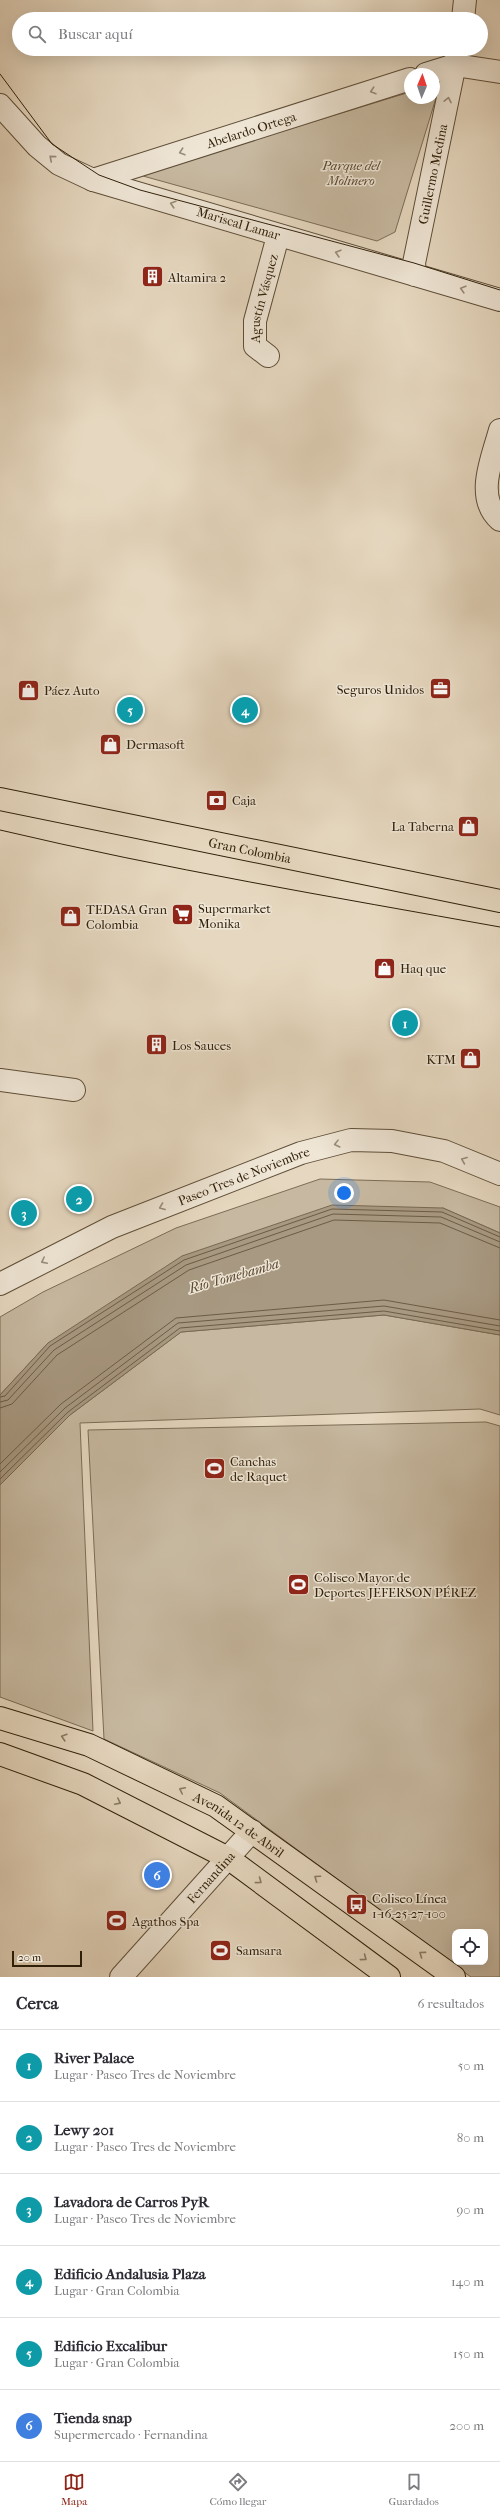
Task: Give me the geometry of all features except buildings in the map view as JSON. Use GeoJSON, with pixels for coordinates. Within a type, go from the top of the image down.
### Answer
{"type":"FeatureCollection","features":[{"type":"Feature","properties":{"kind":"main road","name":"Gran Colombia"},"geometry":{"type":"LineString","coordinates":[[0,799],[500,901]]}},
{"type":"Feature","properties":{"kind":"main road","name":"Avenida 12 de Abril"},"geometry":{"type":"LineString","coordinates":[[0,1718],[89,1745],[216,1806],[454,1977]]}},
{"type":"Feature","properties":{"kind":"main road"},"geometry":{"type":"LineString","coordinates":[[0,1754],[83,1784],[228,1858],[389,1977]]}},
{"type":"Feature","properties":{"kind":"street"},"geometry":{"type":"LineString","coordinates":[[463,12],[465,0]]}},
{"type":"Feature","properties":{"kind":"street"},"geometry":{"type":"LineString","coordinates":[[437,68],[457,57],[500,72]]}},
{"type":"Feature","properties":{"kind":"street","name":"Guillermo Medina"},"geometry":{"type":"LineString","coordinates":[[415,275],[414,263],[457,57]]}},
{"type":"Feature","properties":{"kind":"street","name":"Abelardo Ortega"},"geometry":{"type":"LineString","coordinates":[[93,180],[404,81]]}},
{"type":"Feature","properties":{"kind":"street","name":"Mariscal Lamar"},"geometry":{"type":"LineString","coordinates":[[0,105],[37,146],[60,164],[93,180],[278,236],[500,300]]}},
{"type":"Feature","properties":{"kind":"street","name":"Agustín Vásquez"},"geometry":{"type":"LineString","coordinates":[[268,356],[255,346],[255,322],[278,236]]}},
{"type":"Feature","properties":{"kind":"street"},"geometry":{"type":"LineString","coordinates":[[500,430],[486,485],[489,504],[500,520]]}},
{"type":"Feature","properties":{"kind":"street"},"geometry":{"type":"LineString","coordinates":[[0,1080],[74,1090]]}},
{"type":"Feature","properties":{"kind":"street","name":"Paseo Tres de Noviembre"},"geometry":{"type":"LineString","coordinates":[[0,1284],[112,1227],[301,1153],[352,1140],[392,1142],[444,1151],[500,1174]]}},
{"type":"Feature","properties":{"kind":"street","name":"Fernandina"},"geometry":{"type":"LineString","coordinates":[[121,1977],[252,1831]]}},
{"type":"Feature","properties":{"kind":"green space","name":"Parque del Molinero"},"geometry":{"type":"Polygon","coordinates":[[[404,94],[404,104],[434,104],[395,232],[377,241],[143,176],[143,174],[404,94]]]}},
{"type":"Feature","properties":{"kind":"green space"},"geometry":{"type":"Polygon","coordinates":[[[320,1179],[430,1182],[500,1207],[500,1233],[443,1208],[48,1343],[0,1395],[0,1317],[43,1292],[176,1228],[320,1179]]]}},
{"type":"Feature","properties":{"kind":"green space"},"geometry":{"type":"Polygon","coordinates":[[[384,1315],[500,1335],[500,1415],[480,1409],[80,1423],[93,1731],[0,1697],[0,1485],[70,1415],[181,1332],[384,1315]]]}},
{"type":"Feature","properties":{"kind":"green space","name":"Coliseo Mayor de Deportes JEFERSON PÉREZ"},"geometry":{"type":"Polygon","coordinates":[[[486,1422],[500,1426],[500,1977],[471,1977],[455,1965],[488,1965],[488,1929],[452,1929],[452,1963],[220,1793],[104,1739],[88,1430],[486,1422]]]}},
{"type":"Feature","properties":{"kind":"water","name":"Río Tomebamba"},"geometry":{"type":"Polygon","coordinates":[[[332,1205],[443,1208],[500,1233],[500,1335],[384,1315],[181,1332],[70,1415],[0,1485],[0,1395],[48,1343],[182,1256],[332,1205]]]}},
{"type":"Feature","properties":{"kind":"tram line"},"geometry":{"type":"LineString","coordinates":[[0,74],[52,144],[99,175],[140,190],[414,263],[500,290]]}},
{"type":"Feature","properties":{"kind":"tram line"},"geometry":{"type":"LineString","coordinates":[[0,830],[187,870],[500,927]]}},
{"type":"Feature","properties":{"kind":"place","name":"Altamira 2"},"geometry":{"type":"Point","coordinates":[152,277]}},
{"type":"Feature","properties":{"kind":"place","name":"Seguros Unidos"},"geometry":{"type":"Point","coordinates":[440,689]}},
{"type":"Feature","properties":{"kind":"place","name":"Páez Auto"},"geometry":{"type":"Point","coordinates":[28,690]}},
{"type":"Feature","properties":{"kind":"place","name":"Edificio Excalibur"},"geometry":{"type":"Point","coordinates":[130,710]}},
{"type":"Feature","properties":{"kind":"place","name":"Edificio Andalusia Plaza"},"geometry":{"type":"Point","coordinates":[245,710]}},
{"type":"Feature","properties":{"kind":"place","name":"Dermasoft"},"geometry":{"type":"Point","coordinates":[110,744]}},
{"type":"Feature","properties":{"kind":"place","name":"Caja"},"geometry":{"type":"Point","coordinates":[216,800]}},
{"type":"Feature","properties":{"kind":"place","name":"La Taberna"},"geometry":{"type":"Point","coordinates":[469,826]}},
{"type":"Feature","properties":{"kind":"place","name":"Supermarket Monika"},"geometry":{"type":"Point","coordinates":[183,915]}},
{"type":"Feature","properties":{"kind":"place","name":"TEDASA Gran Colombia"},"geometry":{"type":"Point","coordinates":[71,916]}},
{"type":"Feature","properties":{"kind":"place","name":"Haq que"},"geometry":{"type":"Point","coordinates":[385,968]}},
{"type":"Feature","properties":{"kind":"place","name":"River Palace"},"geometry":{"type":"Point","coordinates":[405,1023]}},
{"type":"Feature","properties":{"kind":"place","name":"Los Sauces"},"geometry":{"type":"Point","coordinates":[156,1045]}},
{"type":"Feature","properties":{"kind":"place","name":"KTM"},"geometry":{"type":"Point","coordinates":[471,1059]}},
{"type":"Feature","properties":{"kind":"place","name":"Lewy 201"},"geometry":{"type":"Point","coordinates":[79,1199]}},
{"type":"Feature","properties":{"kind":"place","name":"Lavadora de Carros PyR"},"geometry":{"type":"Point","coordinates":[24,1213]}},
{"type":"Feature","properties":{"kind":"place","name":"Canchas de Raquet"},"geometry":{"type":"Point","coordinates":[215,1468]}},
{"type":"Feature","properties":{"kind":"place","name":"Coliseo Mayor de Deportes JEFERSON PÉREZ"},"geometry":{"type":"Point","coordinates":[298,1584]}},
{"type":"Feature","properties":{"kind":"place","name":"Tienda snap"},"geometry":{"type":"Point","coordinates":[157,1875]}},
{"type":"Feature","properties":{"kind":"place","name":"Coliseo Línea 1-16-25-27-100"},"geometry":{"type":"Point","coordinates":[356,1905]}},
{"type":"Feature","properties":{"kind":"place","name":"Agathos Spa"},"geometry":{"type":"Point","coordinates":[117,1921]}},
{"type":"Feature","properties":{"kind":"place","name":"Samsara"},"geometry":{"type":"Point","coordinates":[220,1950]}}]}
